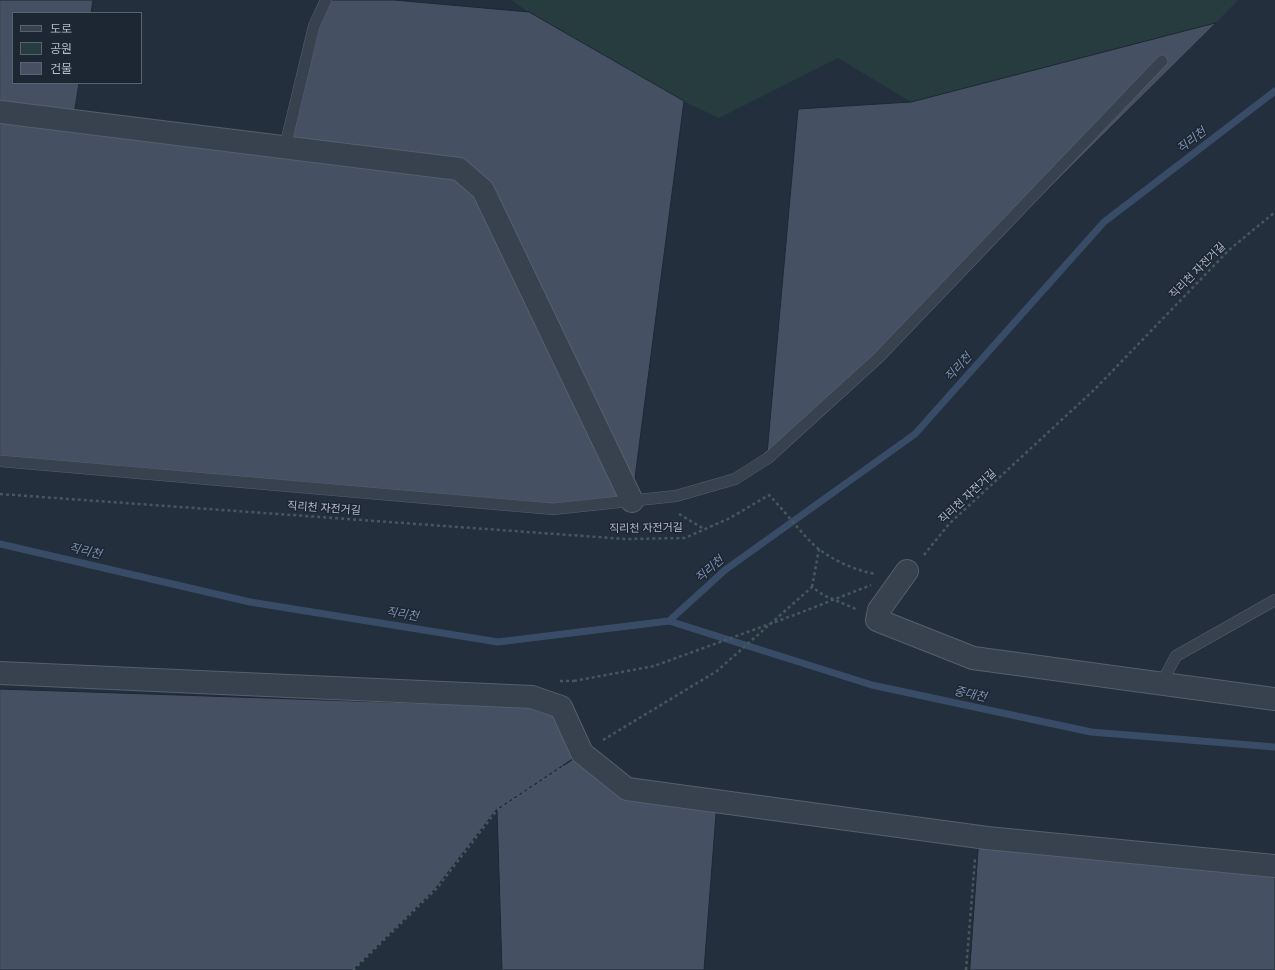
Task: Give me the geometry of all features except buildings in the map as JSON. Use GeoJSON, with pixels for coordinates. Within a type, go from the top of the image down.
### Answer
{"type":"FeatureCollection","features":[{"type":"Feature","properties":{"kind":"street"},"geometry":{"type":"LineString","coordinates":[[0,112],[459,169],[483,190],[632,502]]}},
{"type":"Feature","properties":{"kind":"street"},"geometry":{"type":"LineString","coordinates":[[907,571],[879,610],[877,620],[973,658],[1275,699]]}},
{"type":"Feature","properties":{"kind":"street"},"geometry":{"type":"LineString","coordinates":[[0,673],[532,697],[561,707],[582,753],[627,789],[977,836],[1275,866]]}},
{"type":"Feature","properties":{"kind":"lane"},"geometry":{"type":"LineString","coordinates":[[285,147],[314,26],[326,0]]}},
{"type":"Feature","properties":{"kind":"lane"},"geometry":{"type":"LineString","coordinates":[[0,461],[553,509],[632,502],[676,496],[735,479],[768,458],[878,358],[1162,62]]}},
{"type":"Feature","properties":{"kind":"lane"},"geometry":{"type":"LineString","coordinates":[[1161,684],[1176,656],[1275,600]]}},
{"type":"Feature","properties":{"kind":"path","name":"직리천 자전거길"},"geometry":{"type":"LineString","coordinates":[[0,494],[625,539],[685,538],[730,518],[769,495],[815,546],[835,559],[862,572],[880,574],[907,571],[912,569],[949,524],[1096,389],[1229,250],[1275,212]]}},
{"type":"Feature","properties":{"kind":"path"},"geometry":{"type":"LineString","coordinates":[[353,970],[436,888],[497,810],[582,753],[717,671],[812,587],[819,549]]}},
{"type":"Feature","properties":{"kind":"path"},"geometry":{"type":"LineString","coordinates":[[574,681],[654,666],[797,614],[871,585]]}},
{"type":"Feature","properties":{"kind":"path"},"geometry":{"type":"LineString","coordinates":[[812,587],[823,595],[877,620]]}},
{"type":"Feature","properties":{"kind":"path"},"geometry":{"type":"LineString","coordinates":[[966,970],[977,836]]}},
{"type":"Feature","properties":{"kind":"green space"},"geometry":{"type":"Polygon","coordinates":[[[511,0],[1238,0],[1216,23],[911,102],[838,58],[719,118],[607,65],[511,0]]]}},
{"type":"Feature","properties":{"kind":"waterway","name":"직리천"},"geometry":{"type":"LineString","coordinates":[[0,544],[250,602],[498,642],[669,621],[725,570],[915,434],[1104,222],[1275,91]]}},
{"type":"Feature","properties":{"kind":"waterway","name":"중대천"},"geometry":{"type":"LineString","coordinates":[[669,621],[872,685],[1091,732],[1275,747]]}}]}
